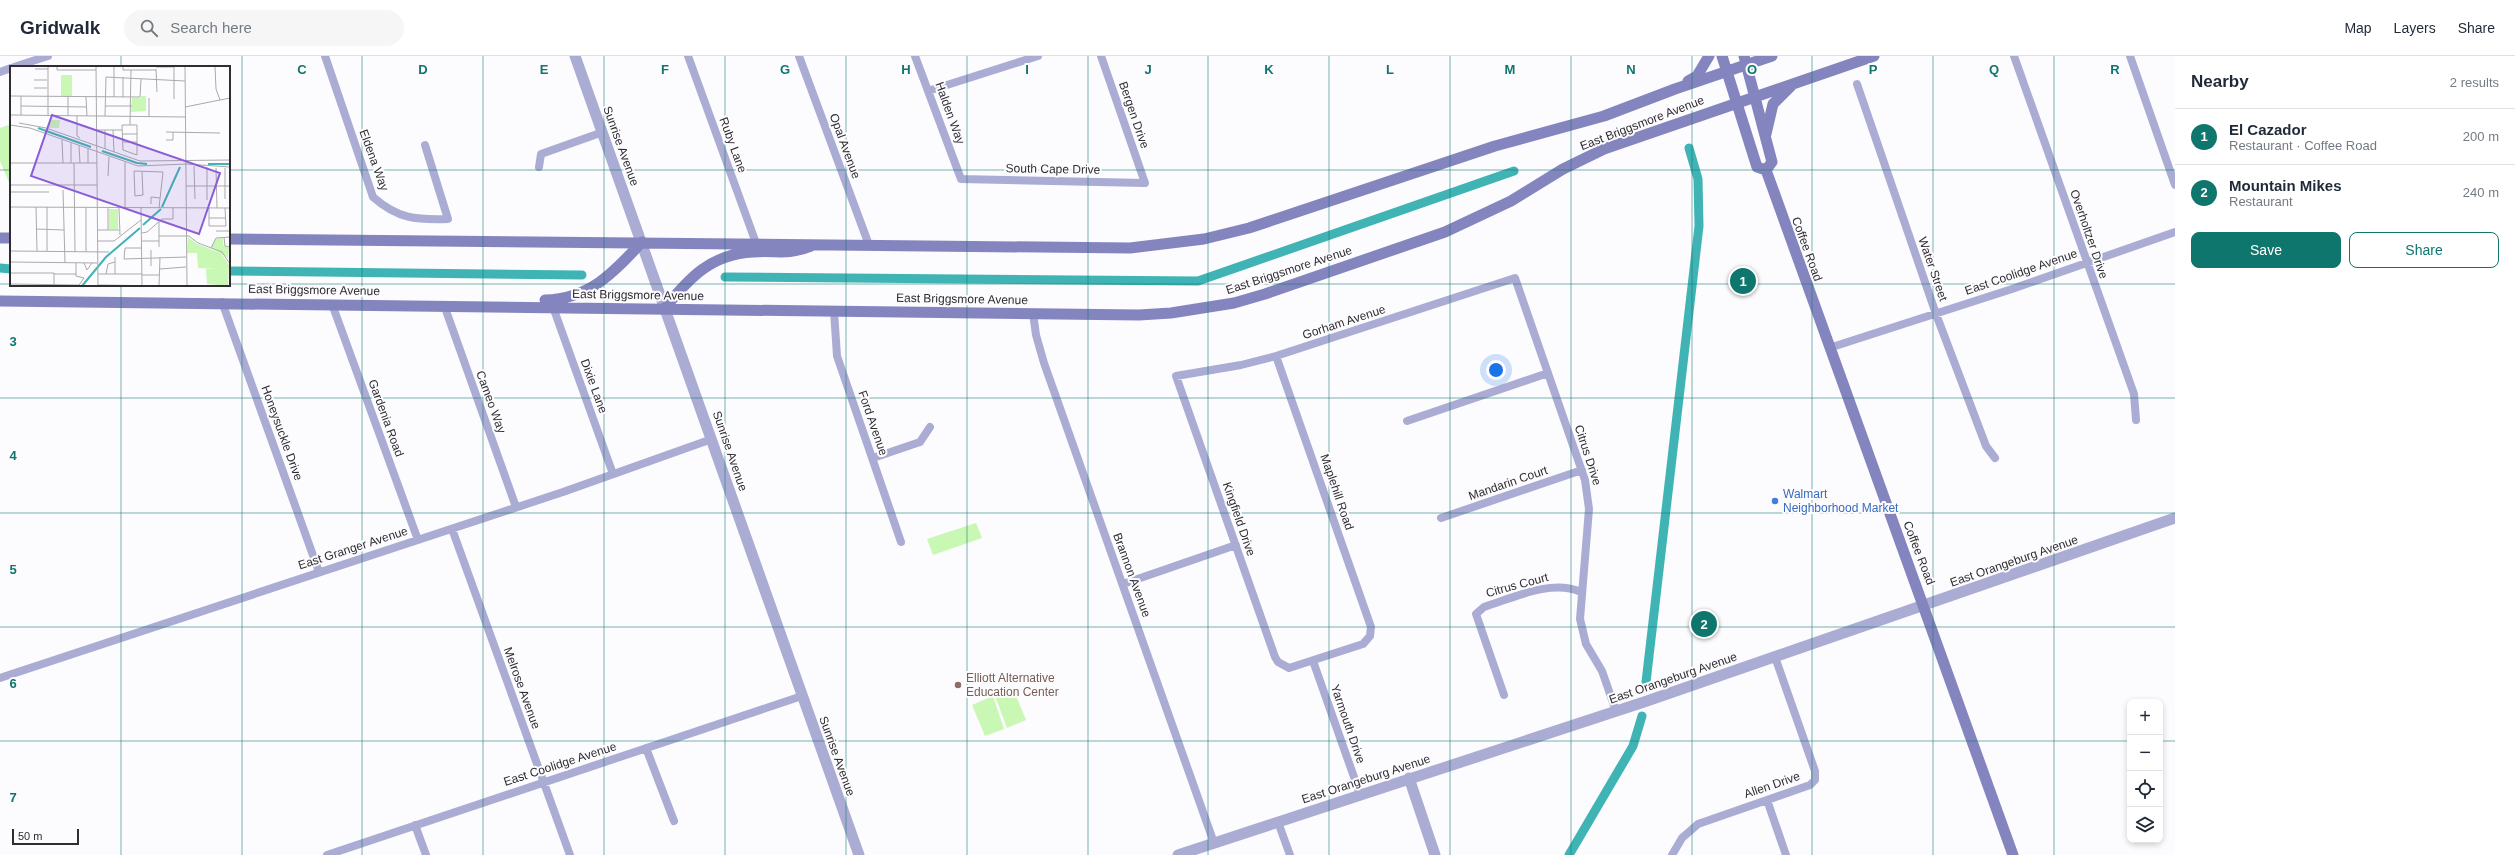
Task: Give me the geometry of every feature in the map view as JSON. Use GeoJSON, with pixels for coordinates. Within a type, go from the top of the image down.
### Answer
{"type":"FeatureCollection","features":[{"type":"Feature","properties":{"kind":"main road"},"geometry":{"type":"LineString","coordinates":[[1675,89],[1697,76],[1709,56]]}},
{"type":"Feature","properties":{"kind":"main road","name":"Coffee Road"},"geometry":{"type":"LineString","coordinates":[[1722,56],[1758,168],[1766,170],[1829,348],[1925,606],[2013,855]]}},
{"type":"Feature","properties":{"kind":"main road","name":"East Briggsmore Avenue"},"geometry":{"type":"LineString","coordinates":[[230,239],[756,243],[1130,248],[1204,239],[1249,228],[1495,146],[1604,116],[1727,71],[1746,60],[1772,56]]}},
{"type":"Feature","properties":{"kind":"main road","name":"East Briggsmore Avenue"},"geometry":{"type":"LineString","coordinates":[[0,301],[222,302],[834,311],[1171,313],[1222,305],[1266,294],[1446,232],[1511,201],[1564,169],[1598,151],[1755,95],[1874,56]]}},
{"type":"Feature","properties":{"kind":"main road"},"geometry":{"type":"LineString","coordinates":[[1746,60],[1772,162],[1766,170]]}},
{"type":"Feature","properties":{"kind":"main road"},"geometry":{"type":"LineString","coordinates":[[1765,137],[1773,104],[1796,82]]}},
{"type":"Feature","properties":{"kind":"main road"},"geometry":{"type":"LineString","coordinates":[[501,306],[521,300],[556,300],[578,293],[601,283],[617,270],[642,242]]}},
{"type":"Feature","properties":{"kind":"main road"},"geometry":{"type":"LineString","coordinates":[[665,308],[692,276],[705,266],[728,256],[752,252],[793,253],[817,244]]}},
{"type":"Feature","properties":{"kind":"street"},"geometry":{"type":"LineString","coordinates":[[17,66],[48,56]]}},
{"type":"Feature","properties":{"kind":"street","name":"Eldena Way"},"geometry":{"type":"LineString","coordinates":[[325,56],[373,197],[386,208],[399,215],[413,219],[448,219],[425,145]]}},
{"type":"Feature","properties":{"kind":"street","name":"Sunrise Avenue"},"geometry":{"type":"LineString","coordinates":[[575,56],[859,855]]}},
{"type":"Feature","properties":{"kind":"street","name":"Ruby Lane"},"geometry":{"type":"LineString","coordinates":[[688,56],[756,243]]}},
{"type":"Feature","properties":{"kind":"street","name":"Opal Avenue"},"geometry":{"type":"LineString","coordinates":[[799,56],[869,245]]}},
{"type":"Feature","properties":{"kind":"street","name":"Halden Way"},"geometry":{"type":"LineString","coordinates":[[915,56],[961,179]]}},
{"type":"Feature","properties":{"kind":"street"},"geometry":{"type":"LineString","coordinates":[[928,91],[1038,56]]}},
{"type":"Feature","properties":{"kind":"street","name":"Bergen Drive"},"geometry":{"type":"LineString","coordinates":[[1101,56],[1145,183]]}},
{"type":"Feature","properties":{"kind":"street","name":"Overholtzer Drive"},"geometry":{"type":"LineString","coordinates":[[2014,56],[2134,394],[2136,420]]}},
{"type":"Feature","properties":{"kind":"street"},"geometry":{"type":"LineString","coordinates":[[2130,56],[2175,185]]}},
{"type":"Feature","properties":{"kind":"street"},"geometry":{"type":"LineString","coordinates":[[0,72],[10,68]]}},
{"type":"Feature","properties":{"kind":"street","name":"Water Street"},"geometry":{"type":"LineString","coordinates":[[1857,84],[1936,314],[1986,446],[1995,458]]}},
{"type":"Feature","properties":{"kind":"street"},"geometry":{"type":"LineString","coordinates":[[539,167],[541,154],[602,132]]}},
{"type":"Feature","properties":{"kind":"street","name":"South Cape Drive"},"geometry":{"type":"LineString","coordinates":[[961,179],[1145,183]]}},
{"type":"Feature","properties":{"kind":"street","name":"East Coolidge Avenue"},"geometry":{"type":"LineString","coordinates":[[1829,348],[1936,314],[2175,232]]}},
{"type":"Feature","properties":{"kind":"street","name":"Gorham Avenue"},"geometry":{"type":"LineString","coordinates":[[1176,376],[1241,365],[1276,356],[1515,278]]}},
{"type":"Feature","properties":{"kind":"street","name":"Citrus Drive"},"geometry":{"type":"LineString","coordinates":[[1515,278],[1582,470],[1589,509],[1579,610],[1582,632],[1602,671],[1616,711]]}},
{"type":"Feature","properties":{"kind":"street","name":"Honeysuckle Drive"},"geometry":{"type":"LineString","coordinates":[[222,302],[319,572]]}},
{"type":"Feature","properties":{"kind":"street","name":"Gardenia Road"},"geometry":{"type":"LineString","coordinates":[[332,304],[418,540]]}},
{"type":"Feature","properties":{"kind":"street","name":"Cameo Way"},"geometry":{"type":"LineString","coordinates":[[444,305],[516,507]]}},
{"type":"Feature","properties":{"kind":"street","name":"Dixie Lane"},"geometry":{"type":"LineString","coordinates":[[553,307],[613,474]]}},
{"type":"Feature","properties":{"kind":"street","name":"Ford Avenue"},"geometry":{"type":"LineString","coordinates":[[834,311],[837,356],[901,542]]}},
{"type":"Feature","properties":{"kind":"street","name":"Brannon Avenue"},"geometry":{"type":"LineString","coordinates":[[1033,313],[1036,335],[1044,363],[1214,843]]}},
{"type":"Feature","properties":{"kind":"street","name":"Maplehill Road"},"geometry":{"type":"LineString","coordinates":[[1276,356],[1371,627],[1370,636],[1363,644],[1313,661]]}},
{"type":"Feature","properties":{"kind":"street"},"geometry":{"type":"LineString","coordinates":[[1407,421],[1548,373]]}},
{"type":"Feature","properties":{"kind":"street","name":"Kingfield Drive"},"geometry":{"type":"LineString","coordinates":[[1176,376],[1275,657],[1283,666],[1294,668],[1313,661]]}},
{"type":"Feature","properties":{"kind":"street"},"geometry":{"type":"LineString","coordinates":[[872,458],[920,442],[930,427]]}},
{"type":"Feature","properties":{"kind":"street","name":"East Granger Avenue"},"geometry":{"type":"LineString","coordinates":[[0,678],[452,529],[712,439]]}},
{"type":"Feature","properties":{"kind":"street","name":"Mandarin Court"},"geometry":{"type":"LineString","coordinates":[[1441,518],[1582,470]]}},
{"type":"Feature","properties":{"kind":"street","name":"East Orangeburg Avenue"},"geometry":{"type":"LineString","coordinates":[[1178,855],[1616,711],[1925,606],[2175,518]]}},
{"type":"Feature","properties":{"kind":"street","name":"Melrose Avenue"},"geometry":{"type":"LineString","coordinates":[[452,529],[570,855]]}},
{"type":"Feature","properties":{"kind":"street"},"geometry":{"type":"LineString","coordinates":[[1123,584],[1236,545]]}},
{"type":"Feature","properties":{"kind":"street","name":"Citrus Court"},"geometry":{"type":"LineString","coordinates":[[1504,695],[1476,614],[1484,607],[1554,587],[1570,587],[1581,592]]}},
{"type":"Feature","properties":{"kind":"street","name":"Allen Drive"},"geometry":{"type":"LineString","coordinates":[[1672,855],[1682,838],[1698,824],[1810,785],[1815,780],[1815,771],[1775,657]]}},
{"type":"Feature","properties":{"kind":"street","name":"Yarmouth Drive"},"geometry":{"type":"LineString","coordinates":[[1313,661],[1360,794]]}},
{"type":"Feature","properties":{"kind":"street","name":"East Coolidge Avenue"},"geometry":{"type":"LineString","coordinates":[[327,855],[802,696]]}},
{"type":"Feature","properties":{"kind":"street"},"geometry":{"type":"LineString","coordinates":[[646,748],[674,821]]}},
{"type":"Feature","properties":{"kind":"street"},"geometry":{"type":"LineString","coordinates":[[1409,778],[1435,855]]}},
{"type":"Feature","properties":{"kind":"street"},"geometry":{"type":"LineString","coordinates":[[1767,800],[1786,855]]}},
{"type":"Feature","properties":{"kind":"street"},"geometry":{"type":"LineString","coordinates":[[1278,822],[1290,855]]}},
{"type":"Feature","properties":{"kind":"street"},"geometry":{"type":"LineString","coordinates":[[415,825],[426,855]]}},
{"type":"Feature","properties":{"kind":"green space"},"geometry":{"type":"Polygon","coordinates":[[[10,124],[10,185],[0,161],[0,128],[10,124]]]}},
{"type":"Feature","properties":{"kind":"green space"},"geometry":{"type":"Polygon","coordinates":[[[976,523],[982,538],[933,555],[927,539],[976,523]]]}},
{"type":"Feature","properties":{"kind":"green space"},"geometry":{"type":"Polygon","coordinates":[[[1013,688],[1026,720],[1007,728],[995,696],[1013,688]]]}},
{"type":"Feature","properties":{"kind":"green space"},"geometry":{"type":"Polygon","coordinates":[[[993,696],[1004,729],[985,736],[972,705],[993,696]]]}},
{"type":"Feature","properties":{"kind":"waterway"},"geometry":{"type":"LineString","coordinates":[[1646,682],[1699,226],[1698,179],[1689,148]]}},
{"type":"Feature","properties":{"kind":"waterway"},"geometry":{"type":"LineString","coordinates":[[725,277],[1198,281],[1514,171]]}},
{"type":"Feature","properties":{"kind":"waterway"},"geometry":{"type":"LineString","coordinates":[[0,268],[10,269]]}},
{"type":"Feature","properties":{"kind":"waterway"},"geometry":{"type":"LineString","coordinates":[[230,271],[582,275]]}},
{"type":"Feature","properties":{"kind":"waterway"},"geometry":{"type":"LineString","coordinates":[[1569,855],[1633,746],[1642,716]]}},
{"type":"Feature","properties":{"kind":"place","name":"El Cazador"},"geometry":{"type":"Point","coordinates":[1743,281]}},
{"type":"Feature","properties":{"kind":"place","name":"Walmart Neighborhood Market"},"geometry":{"type":"Point","coordinates":[1775,501]}},
{"type":"Feature","properties":{"kind":"place","name":"Mountain Mikes"},"geometry":{"type":"Point","coordinates":[1704,624]}},
{"type":"Feature","properties":{"kind":"place","name":"Elliott Alternative Education Center"},"geometry":{"type":"Point","coordinates":[958,685]}}]}
